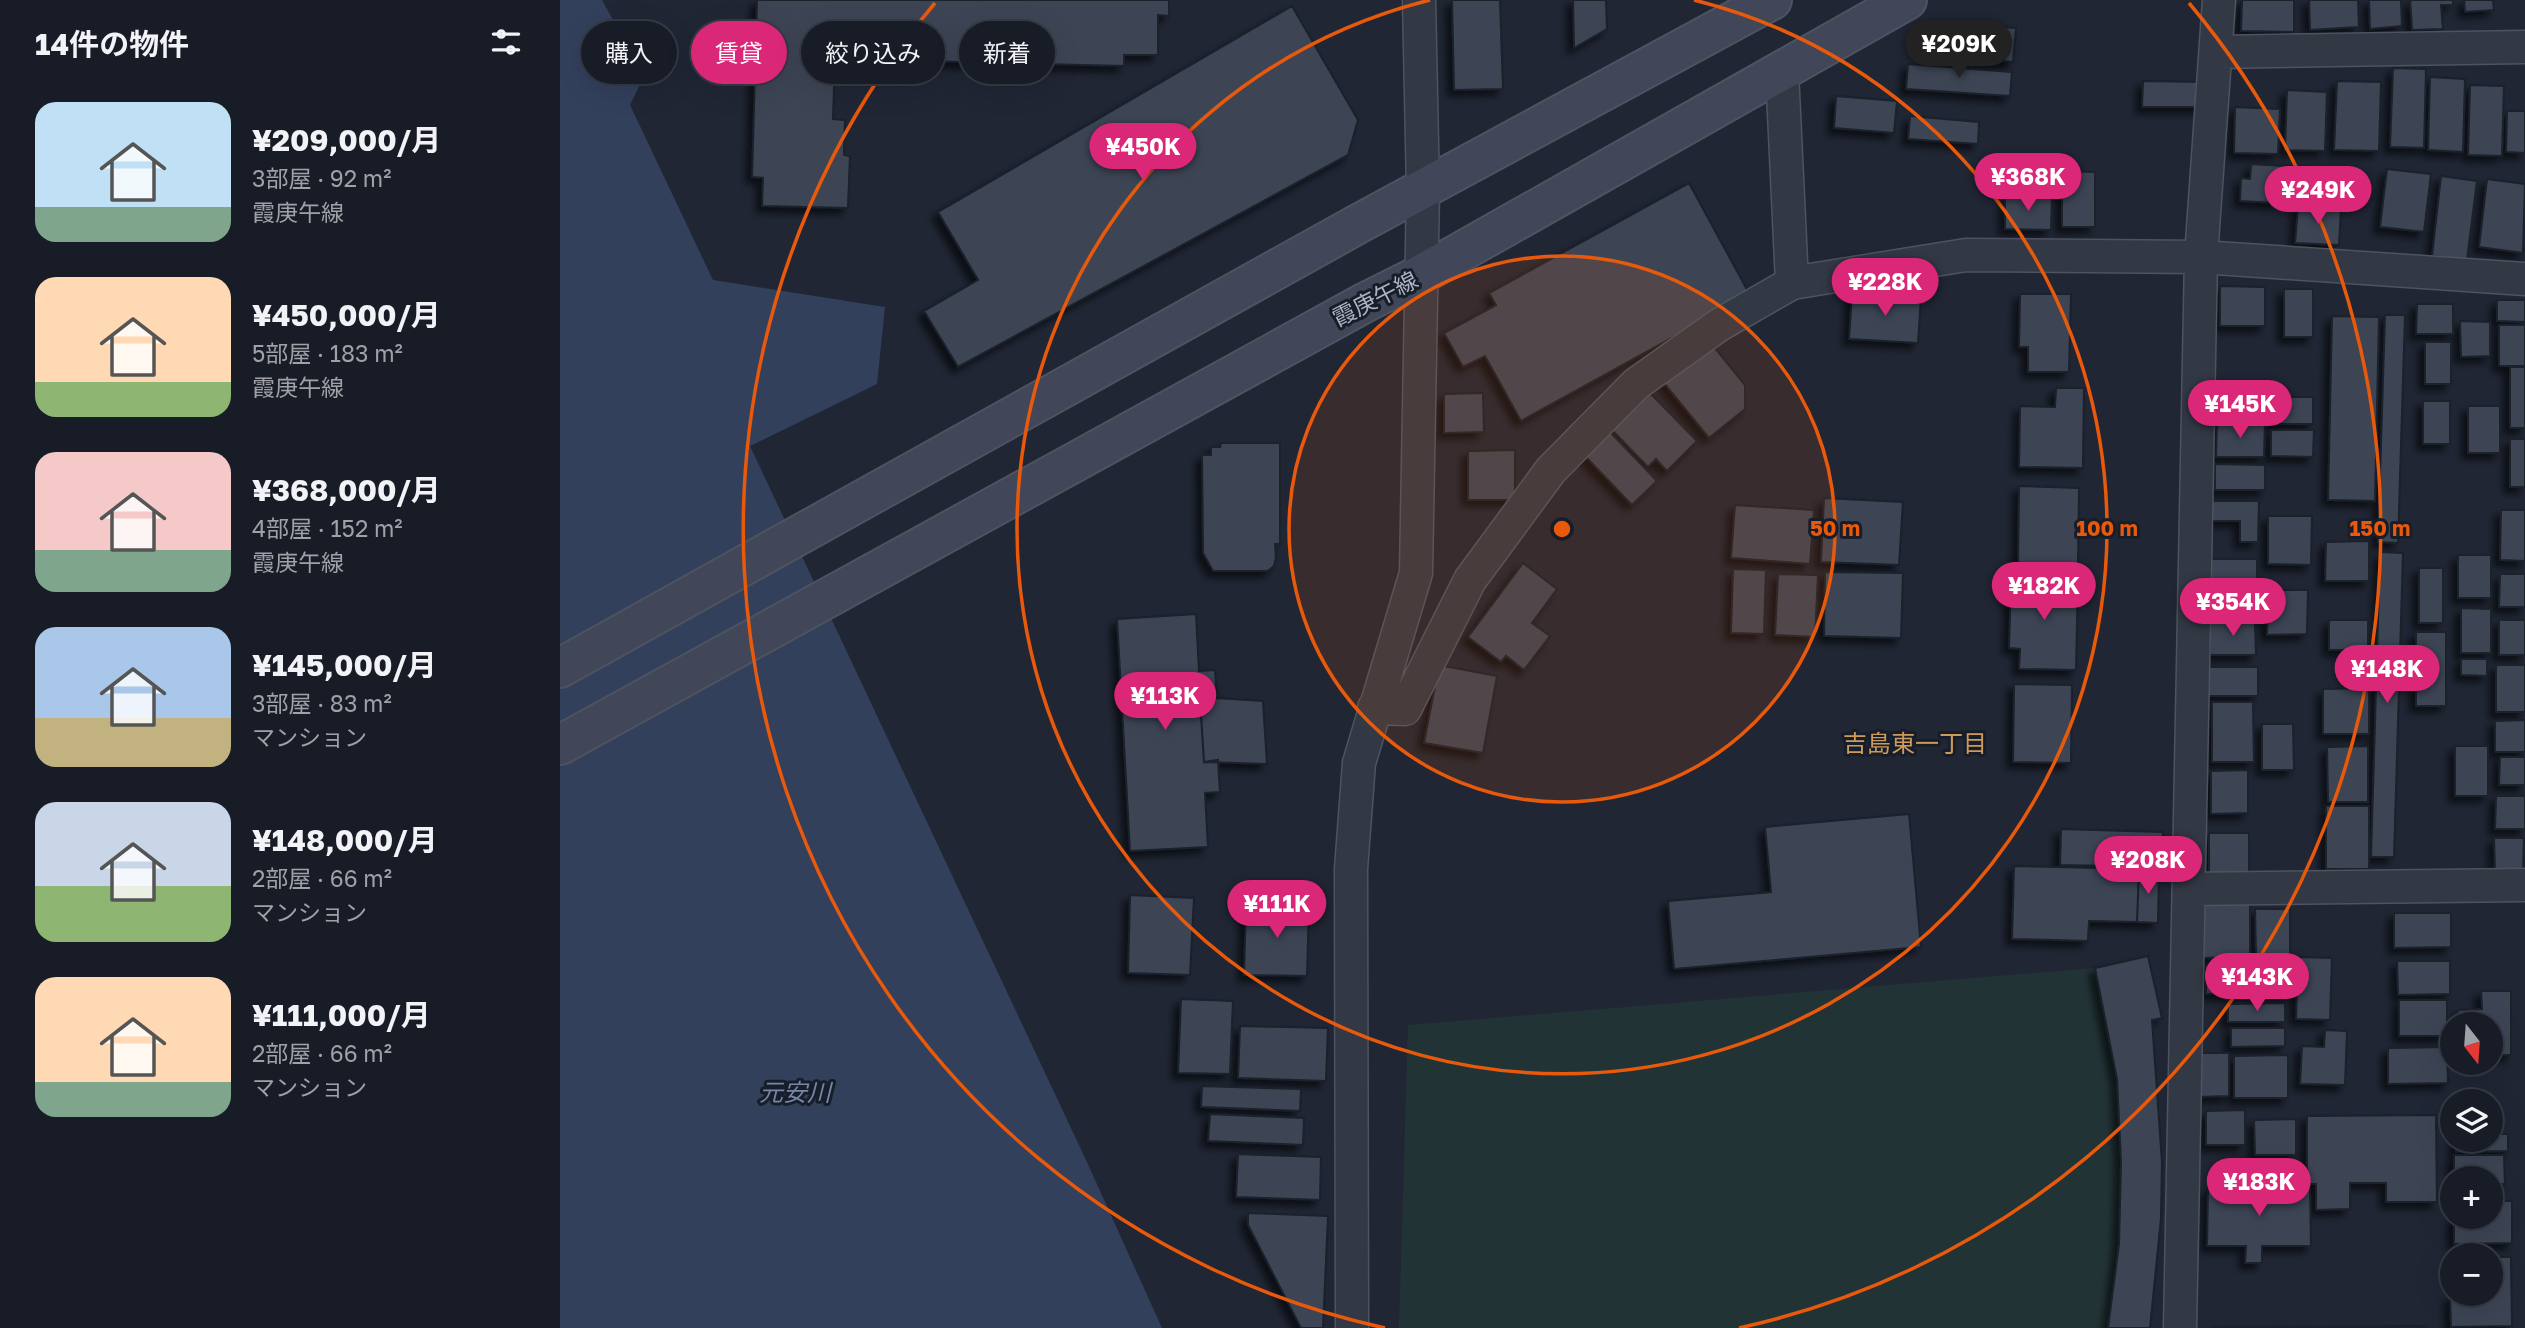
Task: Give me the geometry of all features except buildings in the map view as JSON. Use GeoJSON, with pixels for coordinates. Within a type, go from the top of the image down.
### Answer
{"type":"FeatureCollection","features":[{"type":"Feature","properties":{"kind":"street"},"geometry":{"type":"LineString","coordinates":[[1352,1328],[1351,869],[1359,763],[1416,573],[1423,190],[1419,0]]}},
{"type":"Feature","properties":{"kind":"street"},"geometry":{"type":"LineString","coordinates":[[560,668],[1772,0]]}},
{"type":"Feature","properties":{"kind":"street","name":"霞庚午線"},"geometry":{"type":"LineString","coordinates":[[560,745],[1366,302],[1420,275],[1907,0]]}},
{"type":"Feature","properties":{"kind":"street"},"geometry":{"type":"LineString","coordinates":[[2180,1328],[2201,257],[2219,0]]}},
{"type":"Feature","properties":{"kind":"street"},"geometry":{"type":"LineString","coordinates":[[2216,52],[2525,47]]}},
{"type":"Feature","properties":{"kind":"street"},"geometry":{"type":"LineString","coordinates":[[1782,71],[1792,283]]}},
{"type":"Feature","properties":{"kind":"street"},"geometry":{"type":"LineString","coordinates":[[1374,708],[1405,709],[1470,580],[1551,470],[1598,422],[1636,384],[1719,325],[1792,283],[1966,255],[2201,257],[2525,279]]}},
{"type":"Feature","properties":{"kind":"street"},"geometry":{"type":"LineString","coordinates":[[2190,889],[2525,885]]}},
{"type":"Feature","properties":{"kind":"shaded area"},"geometry":{"type":"Polygon","coordinates":[[[2095,968],[2117,1079],[2121,1162],[2119,1244],[2108,1328],[1399,1328],[1408,1025],[2095,968]]]}},
{"type":"Feature","properties":{"kind":"water","name":"元安川"},"geometry":{"type":"Polygon","coordinates":[[[560,0],[602,0],[614,21],[581,21],[581,84],[640,84],[630,105],[713,280],[885,307],[877,384],[750,446],[1086,1160],[1162,1328],[560,1328],[560,0]]]}},
{"type":"Feature","properties":{"kind":"district","name":"吉島東一丁目"},"geometry":{"type":"Point","coordinates":[1915,744]}}]}
